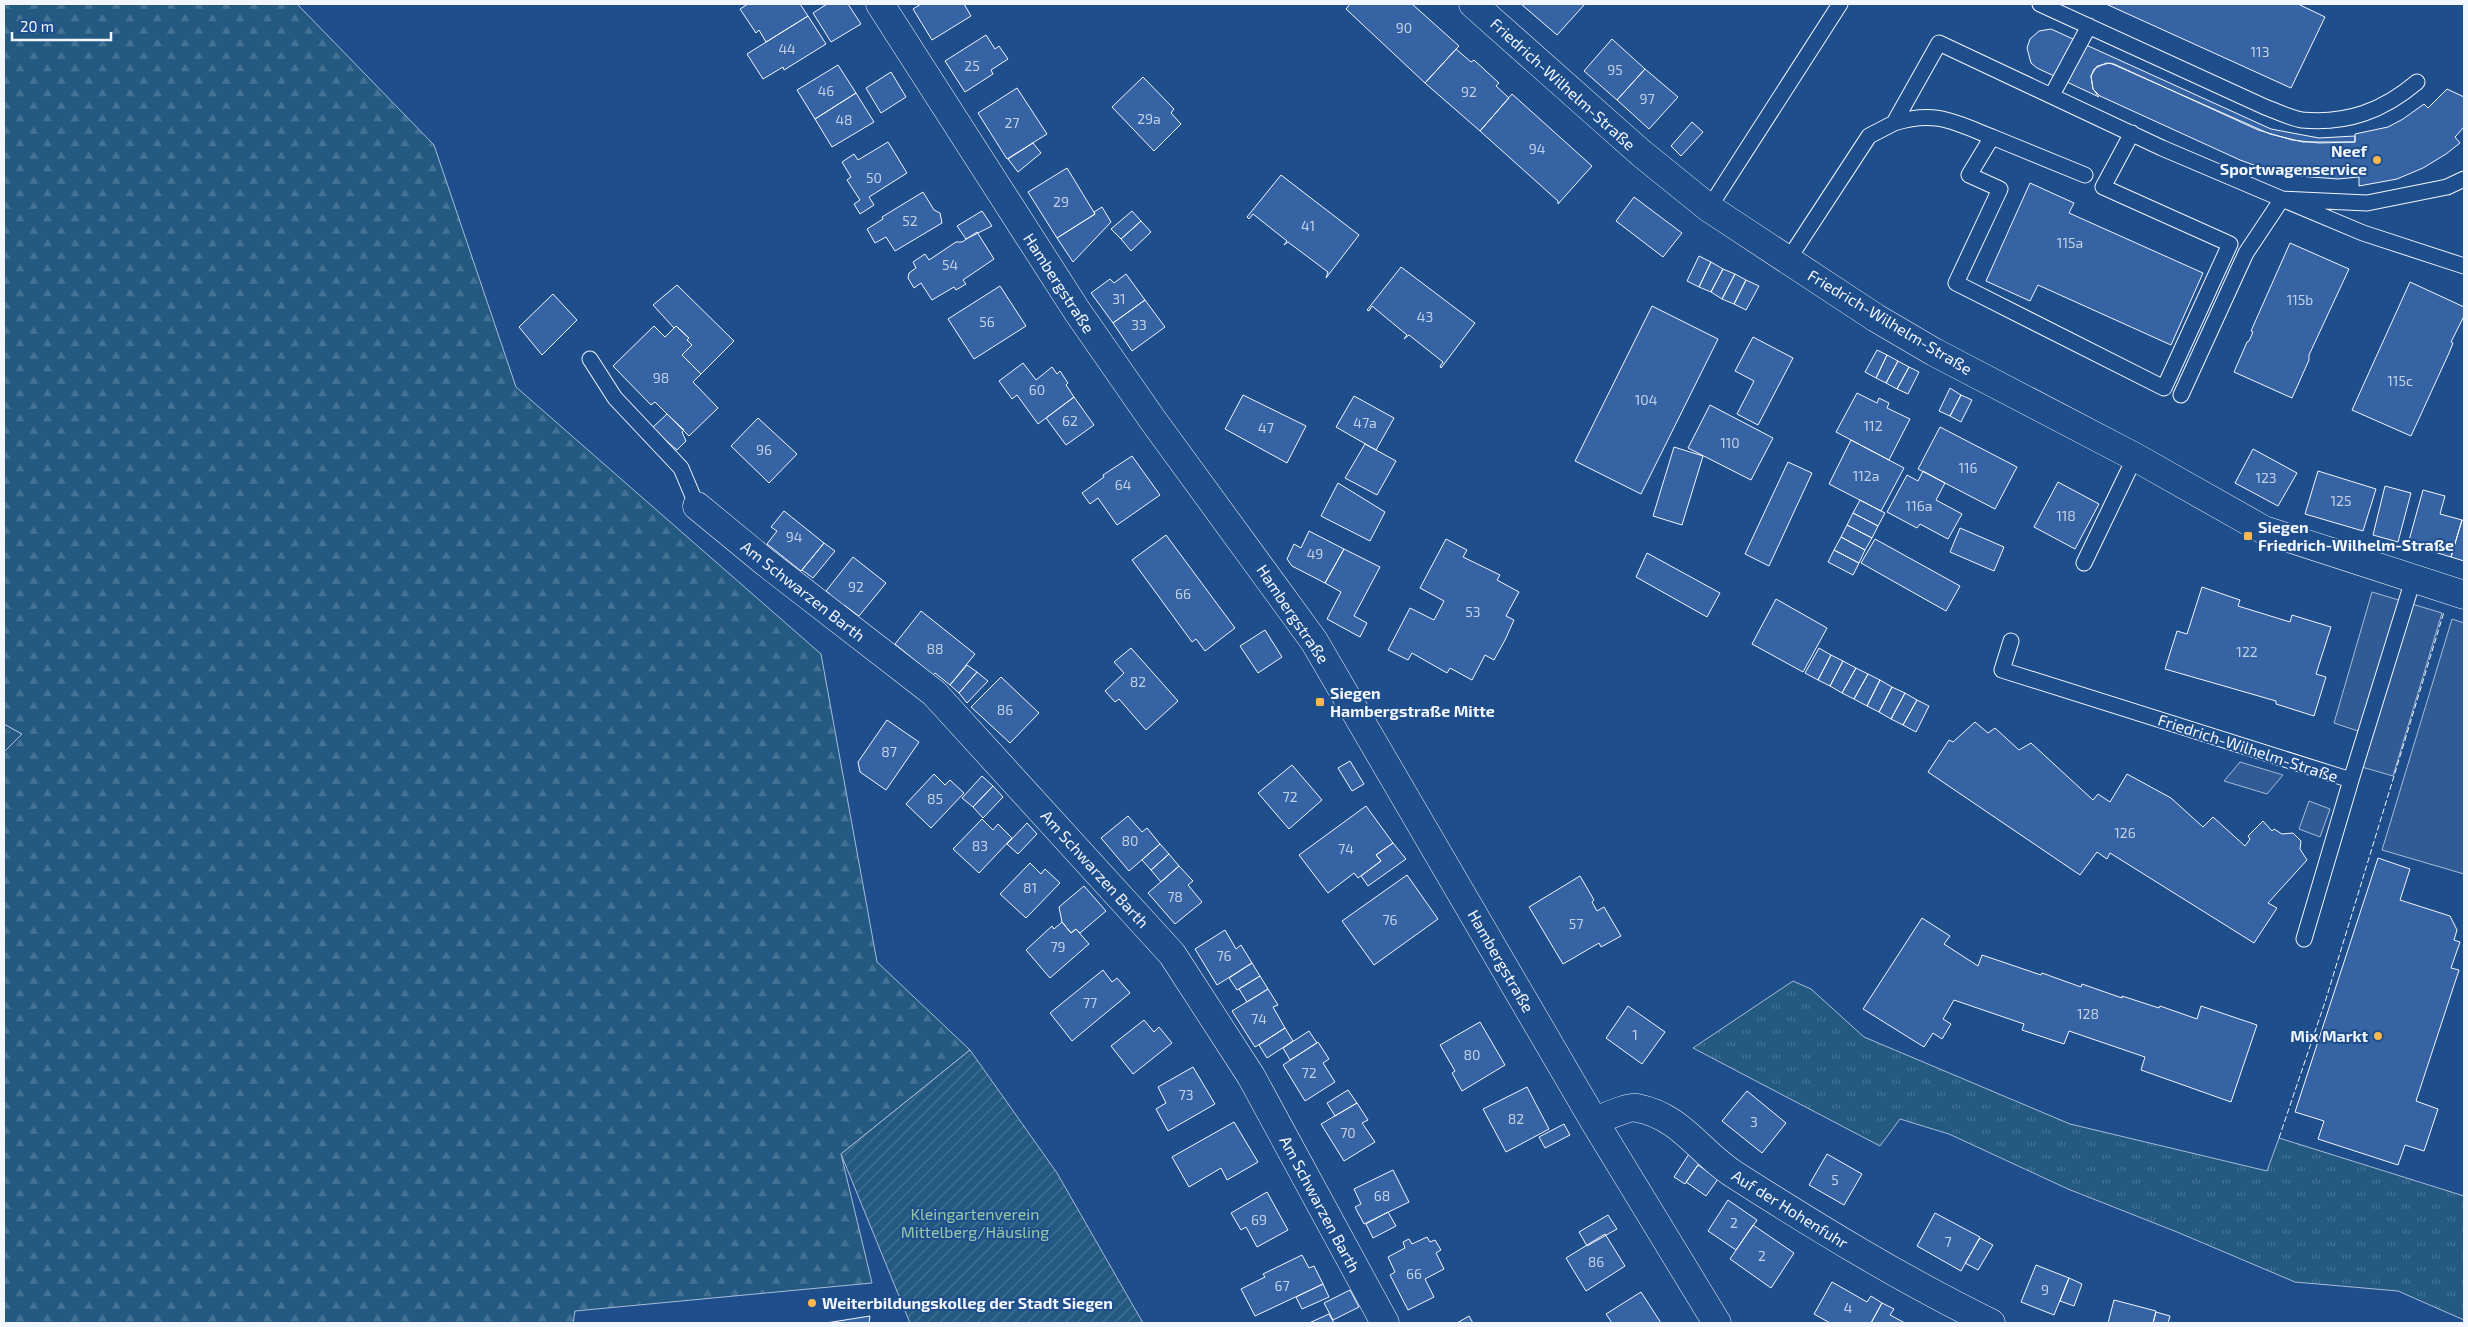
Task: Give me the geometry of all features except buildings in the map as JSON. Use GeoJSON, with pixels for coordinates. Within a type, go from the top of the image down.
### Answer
{"type":"FeatureCollection","features":[{"type":"Feature","properties":{"kind":"street","name":"Hambergstraße"},"geometry":{"type":"LineString","coordinates":[[880,4],[1077,311],[1152,420],[1314,641],[1594,1121],[1717,1323]]}},
{"type":"Feature","properties":{"kind":"street","name":"Friedrich-Wilhelm-Straße"},"geometry":{"type":"LineString","coordinates":[[1473,4],[1641,153],[1709,208],[1876,318],[1934,352],[2135,457],[2264,530],[2464,595]]}},
{"type":"Feature","properties":{"kind":"street","name":"Am Schwarzen Barth"},"geometry":{"type":"LineString","coordinates":[[697,506],[934,694],[1172,954],[1252,1076],[1385,1323]]}},
{"type":"Feature","properties":{"kind":"street","name":"Auf der Hohenfuhr"},"geometry":{"type":"LineString","coordinates":[[1594,1121],[1635,1107],[1670,1119],[1733,1174],[1853,1248],[1948,1302],[1991,1323]]}},
{"type":"Feature","properties":{"kind":"lane"},"geometry":{"type":"LineString","coordinates":[[1709,208],[1840,4]]}},
{"type":"Feature","properties":{"kind":"lane"},"geometry":{"type":"LineString","coordinates":[[2040,4],[2265,107],[2300,120],[2333,120],[2371,113],[2398,98],[2417,82]]}},
{"type":"Feature","properties":{"kind":"lane"},"geometry":{"type":"LineString","coordinates":[[2052,95],[2089,26]]}},
{"type":"Feature","properties":{"kind":"lane"},"geometry":{"type":"LineString","coordinates":[[1894,123],[1939,43],[2132,133],[2282,199],[2363,233],[2464,266]]}},
{"type":"Feature","properties":{"kind":"lane"},"geometry":{"type":"LineString","coordinates":[[1788,260],[1822,205],[1870,136],[1894,123],[1916,116],[1946,118],[2085,175]]}},
{"type":"Feature","properties":{"kind":"lane"},"geometry":{"type":"LineString","coordinates":[[1992,138],[1969,175],[2000,189],[1956,283],[2164,388],[2230,244],[2103,187],[2132,133]]}},
{"type":"Feature","properties":{"kind":"lane"},"geometry":{"type":"LineString","coordinates":[[2282,199],[2368,203],[2447,187],[2464,179]]}},
{"type":"Feature","properties":{"kind":"lane"},"geometry":{"type":"LineString","coordinates":[[2181,395],[2246,253],[2282,199]]}},
{"type":"Feature","properties":{"kind":"lane"},"geometry":{"type":"LineString","coordinates":[[590,359],[615,398],[681,468],[697,506]]}},
{"type":"Feature","properties":{"kind":"lane"},"geometry":{"type":"LineString","coordinates":[[2084,563],[2135,457]]}},
{"type":"Feature","properties":{"kind":"lane","name":"Friedrich-Wilhelm-Straße"},"geometry":{"type":"LineString","coordinates":[[2011,641],[2002,670],[2352,780],[2413,580]]}},
{"type":"Feature","properties":{"kind":"lane"},"geometry":{"type":"LineString","coordinates":[[2304,939],[2352,780]]}},
{"type":"Feature","properties":{"kind":"green space"},"geometry":{"type":"Polygon","coordinates":[[[4,4],[297,4],[434,145],[516,387],[821,654],[877,962],[970,1050],[841,1154],[872,1283],[575,1311],[573,1323],[4,1323],[4,752],[22,734],[4,724],[4,4]]]}},
{"type":"Feature","properties":{"kind":"green space"},"geometry":{"type":"Polygon","coordinates":[[[4,724],[22,734],[4,752],[4,724]]]}},
{"type":"Feature","properties":{"kind":"green space"},"geometry":{"type":"Polygon","coordinates":[[[1793,981],[1811,989],[1864,1037],[2070,1124],[2267,1171],[2279,1138],[2464,1196],[2464,1320],[2398,1291],[2295,1282],[2177,1232],[2068,1189],[1949,1134],[1900,1119],[1880,1146],[1693,1048],[1793,981]]]}},
{"type":"Feature","properties":{"kind":"green space","name":"Kleingartenverein Mittelberg/Häusling"},"geometry":{"type":"Polygon","coordinates":[[[970,1050],[1057,1173],[1143,1323],[910,1323],[841,1154],[970,1050]]]}},
{"type":"Feature","properties":{"kind":"shaded area"},"geometry":{"type":"Polygon","coordinates":[[[2372,592],[2442,613],[2393,776],[2355,765],[2364,733],[2334,723],[2372,592]]]}},
{"type":"Feature","properties":{"kind":"shaded area"},"geometry":{"type":"Polygon","coordinates":[[[2452,619],[2464,623],[2464,874],[2382,850],[2452,619]]]}},
{"type":"Feature","properties":{"kind":"shaded area"},"geometry":{"type":"Polygon","coordinates":[[[2240,762],[2283,775],[2267,794],[2224,781],[2240,762]]]}},
{"type":"Feature","properties":{"kind":"shaded area"},"geometry":{"type":"Polygon","coordinates":[[[2309,801],[2330,809],[2320,837],[2299,829],[2309,801]]]}},
{"type":"Feature","properties":{"kind":"fence"},"geometry":{"type":"LineString","coordinates":[[2279,1138],[2326,999],[2444,612]]}},
{"type":"Feature","properties":{"kind":"place","name":"Neef Sportwagenservice"},"geometry":{"type":"Point","coordinates":[2377,160]}},
{"type":"Feature","properties":{"kind":"place","name":"Siegen Friedrich-Wilhelm-Straße"},"geometry":{"type":"Point","coordinates":[2248,536]}},
{"type":"Feature","properties":{"kind":"place","name":"Siegen Hambergstraße Mitte"},"geometry":{"type":"Point","coordinates":[1320,702]}},
{"type":"Feature","properties":{"kind":"place","name":"Mix Markt"},"geometry":{"type":"Point","coordinates":[2378,1036]}},
{"type":"Feature","properties":{"kind":"place","name":"Weiterbildungskolleg der Stadt Siegen"},"geometry":{"type":"Point","coordinates":[812,1303]}}]}
